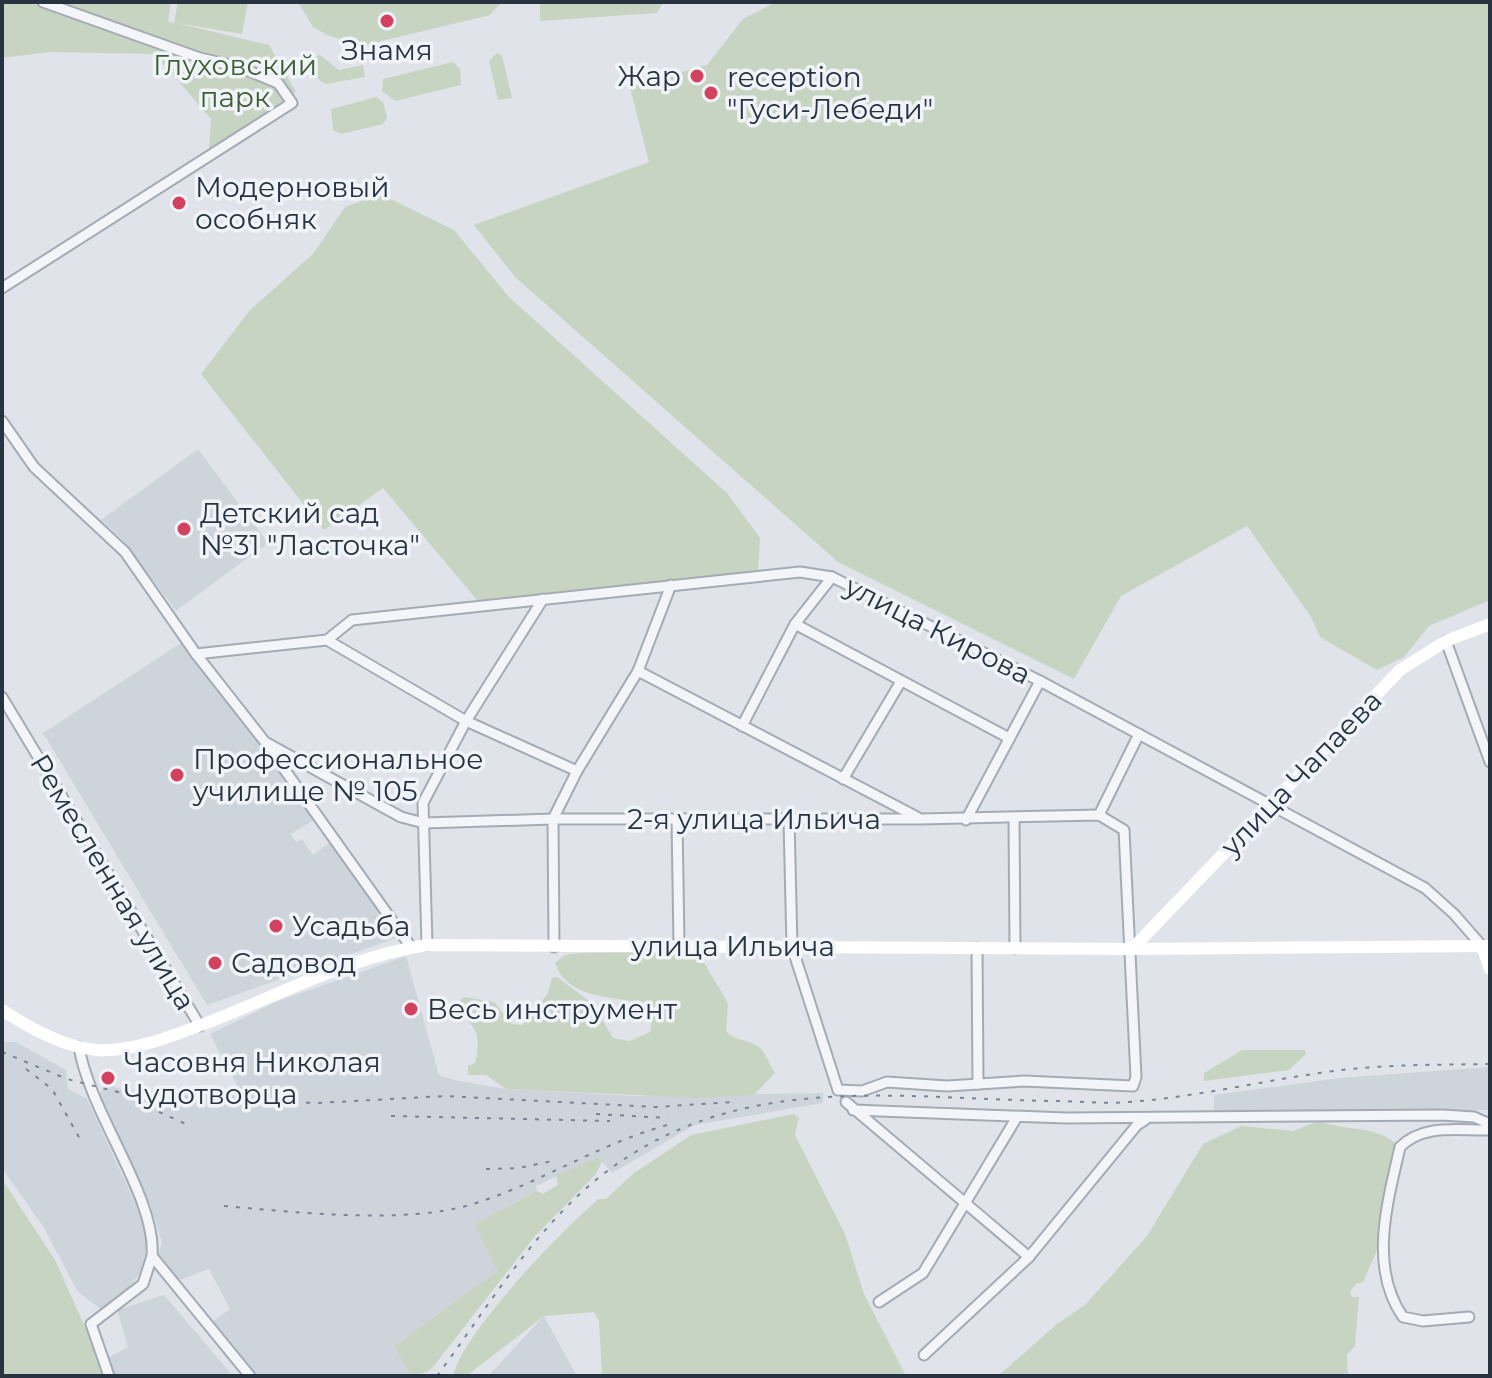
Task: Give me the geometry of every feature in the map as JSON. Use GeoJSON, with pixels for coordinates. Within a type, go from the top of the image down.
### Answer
{"type":"FeatureCollection","features":[{"type":"Feature","properties":{"kind":"main road","name":"улица Чапаева"},"geometry":{"type":"LineString","coordinates":[[1132,949],[1400,670],[1446,641],[1490,624]]}},
{"type":"Feature","properties":{"kind":"main road","name":"улица Ильича"},"geometry":{"type":"LineString","coordinates":[[2,1010],[29,1028],[79,1047],[121,1049],[200,1026],[363,962],[427,945],[1132,949],[1486,946]]}},
{"type":"Feature","properties":{"kind":"main road"},"geometry":{"type":"LineString","coordinates":[[1486,946],[1490,969]]}},
{"type":"Feature","properties":{"kind":"street"},"geometry":{"type":"LineString","coordinates":[[2,288],[292,103],[278,83],[43,2]]}},
{"type":"Feature","properties":{"kind":"street","name":"2-я улица Ильича"},"geometry":{"type":"LineString","coordinates":[[2,421],[34,467],[125,552],[196,654],[265,742],[401,817],[424,823],[553,819],[966,820],[1099,815]]}},
{"type":"Feature","properties":{"kind":"street","name":"улица Кирова"},"geometry":{"type":"LineString","coordinates":[[327,640],[352,620],[800,572],[832,577],[1040,681],[1425,888],[1486,946]]}},
{"type":"Feature","properties":{"kind":"street"},"geometry":{"type":"LineString","coordinates":[[742,726],[795,624],[832,577]]}},
{"type":"Feature","properties":{"kind":"street"},"geometry":{"type":"LineString","coordinates":[[554,947],[553,819],[577,771],[638,671],[671,585]]}},
{"type":"Feature","properties":{"kind":"street"},"geometry":{"type":"LineString","coordinates":[[427,945],[423,803],[466,721],[543,599]]}},
{"type":"Feature","properties":{"kind":"street"},"geometry":{"type":"LineString","coordinates":[[795,624],[900,683],[1009,738]]}},
{"type":"Feature","properties":{"kind":"street"},"geometry":{"type":"LineString","coordinates":[[196,654],[327,640],[466,721],[577,771]]}},
{"type":"Feature","properties":{"kind":"street"},"geometry":{"type":"LineString","coordinates":[[1446,641],[1490,762]]}},
{"type":"Feature","properties":{"kind":"street"},"geometry":{"type":"LineString","coordinates":[[638,671],[920,819]]}},
{"type":"Feature","properties":{"kind":"street"},"geometry":{"type":"LineString","coordinates":[[966,820],[1040,681]]}},
{"type":"Feature","properties":{"kind":"street"},"geometry":{"type":"LineString","coordinates":[[843,779],[900,683]]}},
{"type":"Feature","properties":{"kind":"street","name":"Ремесленная улица"},"geometry":{"type":"LineString","coordinates":[[2,697],[200,1026]]}},
{"type":"Feature","properties":{"kind":"street"},"geometry":{"type":"LineString","coordinates":[[789,820],[792,947],[838,1090],[862,1091],[887,1082],[978,1084],[1024,1081],[1133,1086],[1136,1077],[1132,949],[1124,830],[1099,815],[1139,734]]}},
{"type":"Feature","properties":{"kind":"street"},"geometry":{"type":"LineString","coordinates":[[265,742],[411,947]]}},
{"type":"Feature","properties":{"kind":"street"},"geometry":{"type":"LineString","coordinates":[[1014,818],[1015,948]]}},
{"type":"Feature","properties":{"kind":"street"},"geometry":{"type":"LineString","coordinates":[[677,820],[679,945]]}},
{"type":"Feature","properties":{"kind":"street"},"geometry":{"type":"LineString","coordinates":[[977,948],[978,1084]]}},
{"type":"Feature","properties":{"kind":"street"},"geometry":{"type":"LineString","coordinates":[[79,1047],[84,1076],[143,1205],[153,1239],[152,1256],[143,1284],[91,1324],[109,1376]]}},
{"type":"Feature","properties":{"kind":"street"},"geometry":{"type":"LineString","coordinates":[[1029,1257],[964,1206],[850,1106],[1017,1117],[1147,1119],[1223,1115],[1442,1115],[1474,1117],[1490,1127]]}},
{"type":"Feature","properties":{"kind":"street"},"geometry":{"type":"LineString","coordinates":[[879,1302],[923,1273],[1017,1117]]}},
{"type":"Feature","properties":{"kind":"street"},"geometry":{"type":"LineString","coordinates":[[924,1355],[1029,1257],[1137,1125],[1147,1119]]}},
{"type":"Feature","properties":{"kind":"street"},"geometry":{"type":"LineString","coordinates":[[1469,1317],[1423,1321],[1403,1317],[1388,1285],[1384,1221],[1400,1147],[1408,1139],[1438,1130],[1490,1127]]}},
{"type":"Feature","properties":{"kind":"street"},"geometry":{"type":"LineString","coordinates":[[152,1256],[250,1376]]}},
{"type":"Feature","properties":{"kind":"shaded area","name":"Детский сад №31 \"Ласточка\""},"geometry":{"type":"Polygon","coordinates":[[[198,449],[268,543],[176,611],[122,539],[101,520],[198,449]]]}},
{"type":"Feature","properties":{"kind":"shaded area","name":"Профессиональное училище № 105"},"geometry":{"type":"Polygon","coordinates":[[[181,643],[317,818],[291,834],[296,842],[302,839],[313,855],[331,842],[399,937],[207,1005],[43,733],[181,643]]]}},
{"type":"Feature","properties":{"kind":"shaded area"},"geometry":{"type":"Polygon","coordinates":[[[406,956],[439,1075],[506,1089],[636,1096],[823,1093],[823,1103],[695,1125],[612,1173],[598,1157],[536,1186],[537,1191],[475,1224],[497,1271],[394,1346],[411,1376],[258,1376],[212,1322],[230,1309],[209,1269],[177,1281],[158,1256],[162,1242],[150,1204],[99,1095],[106,1084],[124,1090],[243,1096],[210,1034],[276,1002],[406,956]]]}},
{"type":"Feature","properties":{"kind":"shaded area"},"geometry":{"type":"Polygon","coordinates":[[[2,1042],[16,1042],[66,1070],[68,1089],[87,1099],[143,1220],[148,1243],[141,1272],[123,1295],[102,1310],[78,1292],[44,1228],[2,1168],[2,1042]]]}},
{"type":"Feature","properties":{"kind":"shaded area"},"geometry":{"type":"Polygon","coordinates":[[[1490,1067],[1490,1110],[1214,1113],[1214,1095],[1339,1078],[1490,1067]]]}},
{"type":"Feature","properties":{"kind":"shaded area"},"geometry":{"type":"Polygon","coordinates":[[[164,1295],[233,1376],[116,1376],[106,1359],[128,1347],[117,1310],[164,1295]]]}},
{"type":"Feature","properties":{"kind":"shaded area"},"geometry":{"type":"Polygon","coordinates":[[[544,1316],[577,1376],[488,1376],[544,1316]]]}},
{"type":"Feature","properties":{"kind":"green space","name":"Глуховский парк"},"geometry":{"type":"Polygon","coordinates":[[[2,2],[171,2],[168,21],[174,23],[178,2],[248,2],[242,34],[177,23],[269,45],[296,92],[209,149],[211,119],[155,54],[50,52],[2,58],[2,2]]]}},
{"type":"Feature","properties":{"kind":"green space","name":"Знамя"},"geometry":{"type":"Polygon","coordinates":[[[298,2],[502,2],[490,15],[361,46],[313,27],[298,2]]]}},
{"type":"Feature","properties":{"kind":"green space"},"geometry":{"type":"Polygon","coordinates":[[[540,2],[663,2],[657,13],[540,21],[540,2]]]}},
{"type":"Feature","properties":{"kind":"green space"},"geometry":{"type":"Polygon","coordinates":[[[776,2],[1490,2],[1490,600],[1429,626],[1404,657],[1377,670],[1320,637],[1311,617],[1247,526],[1121,596],[1074,679],[838,562],[515,277],[474,225],[649,162],[630,87],[707,65],[743,19],[776,2]]]}},
{"type":"Feature","properties":{"kind":"green space"},"geometry":{"type":"Polygon","coordinates":[[[497,53],[502,55],[512,98],[498,100],[489,61],[497,53]]]}},
{"type":"Feature","properties":{"kind":"green space"},"geometry":{"type":"Polygon","coordinates":[[[320,55],[339,70],[363,65],[365,77],[326,84],[319,80],[310,58],[320,55]]]}},
{"type":"Feature","properties":{"kind":"green space"},"geometry":{"type":"Polygon","coordinates":[[[453,62],[460,69],[461,85],[395,101],[382,91],[383,79],[453,62]]]}},
{"type":"Feature","properties":{"kind":"green space"},"geometry":{"type":"Polygon","coordinates":[[[376,97],[383,102],[387,118],[383,124],[341,134],[333,130],[331,109],[376,97]]]}},
{"type":"Feature","properties":{"kind":"green space"},"geometry":{"type":"Polygon","coordinates":[[[380,194],[454,230],[509,297],[727,493],[760,538],[758,571],[477,600],[383,488],[324,530],[201,374],[250,310],[313,254],[345,207],[380,194]]]}},
{"type":"Feature","properties":{"kind":"green space"},"geometry":{"type":"Polygon","coordinates":[[[685,951],[701,958],[724,996],[728,1004],[726,1031],[758,1046],[775,1073],[754,1095],[697,1098],[506,1089],[486,1075],[468,1075],[468,1066],[475,1063],[478,1040],[458,1003],[464,997],[494,1002],[512,1024],[522,1025],[547,995],[552,978],[557,977],[593,1004],[613,1038],[630,1041],[650,1032],[651,1016],[644,1007],[580,990],[565,980],[555,963],[565,955],[579,953],[685,951]]]}},
{"type":"Feature","properties":{"kind":"green space"},"geometry":{"type":"Polygon","coordinates":[[[1242,1050],[1305,1050],[1306,1054],[1289,1070],[1204,1081],[1204,1073],[1242,1050]]]}},
{"type":"Feature","properties":{"kind":"green space"},"geometry":{"type":"Polygon","coordinates":[[[793,1114],[799,1117],[795,1135],[845,1234],[864,1294],[906,1376],[602,1376],[599,1321],[594,1312],[544,1316],[466,1376],[453,1376],[460,1358],[494,1309],[539,1257],[599,1199],[606,1199],[634,1173],[691,1135],[793,1114]]]}},
{"type":"Feature","properties":{"kind":"green space"},"geometry":{"type":"Polygon","coordinates":[[[1319,1121],[1381,1134],[1400,1147],[1377,1250],[1363,1282],[1356,1284],[1350,1292],[1352,1297],[1359,1297],[1355,1346],[1347,1355],[1348,1376],[998,1376],[1057,1324],[1085,1305],[1147,1236],[1203,1144],[1241,1126],[1293,1131],[1319,1121]]]}},
{"type":"Feature","properties":{"kind":"green space"},"geometry":{"type":"Polygon","coordinates":[[[598,1157],[602,1161],[596,1174],[535,1236],[433,1367],[411,1376],[394,1346],[497,1271],[475,1224],[537,1191],[543,1194],[558,1185],[556,1176],[598,1157]]]}},
{"type":"Feature","properties":{"kind":"green space"},"geometry":{"type":"Polygon","coordinates":[[[2,1179],[55,1260],[107,1376],[2,1376],[2,1179]]]}},
{"type":"Feature","properties":{"kind":"railway"},"geometry":{"type":"LineString","coordinates":[[2,1052],[67,1079],[141,1098],[318,1103],[445,1096],[656,1107],[734,1102]]}},
{"type":"Feature","properties":{"kind":"railway"},"geometry":{"type":"LineString","coordinates":[[437,1376],[531,1247],[573,1200],[597,1179],[649,1144],[703,1120],[758,1106],[814,1098],[872,1096],[1120,1103],[1347,1069],[1490,1064]]}},
{"type":"Feature","properties":{"kind":"railway"},"geometry":{"type":"LineString","coordinates":[[26,1069],[52,1089],[80,1139]]}},
{"type":"Feature","properties":{"kind":"railway"},"geometry":{"type":"LineString","coordinates":[[137,1102],[188,1125]]}},
{"type":"Feature","properties":{"kind":"railway"},"geometry":{"type":"LineString","coordinates":[[596,1114],[668,1118]]}},
{"type":"Feature","properties":{"kind":"railway"},"geometry":{"type":"LineString","coordinates":[[391,1116],[610,1121]]}},
{"type":"Feature","properties":{"kind":"railway"},"geometry":{"type":"LineString","coordinates":[[224,1206],[350,1215],[416,1214],[446,1210],[498,1195],[621,1141],[671,1124]]}},
{"type":"Feature","properties":{"kind":"railway"},"geometry":{"type":"LineString","coordinates":[[486,1169],[519,1168],[557,1160]]}},
{"type":"Feature","properties":{"kind":"place","name":"Знамя"},"geometry":{"type":"Point","coordinates":[387,21]}},
{"type":"Feature","properties":{"kind":"place","name":"Жар"},"geometry":{"type":"Point","coordinates":[697,76]}},
{"type":"Feature","properties":{"kind":"place","name":"reception \"Гуси-Лебеди\""},"geometry":{"type":"Point","coordinates":[711,93]}},
{"type":"Feature","properties":{"kind":"place","name":"Модерновый особняк"},"geometry":{"type":"Point","coordinates":[179,203]}},
{"type":"Feature","properties":{"kind":"place","name":"Детский сад №31 \"Ласточка\""},"geometry":{"type":"Point","coordinates":[184,529]}},
{"type":"Feature","properties":{"kind":"place","name":"Профессиональное училище № 105"},"geometry":{"type":"Point","coordinates":[177,775]}},
{"type":"Feature","properties":{"kind":"place","name":"Усадьба"},"geometry":{"type":"Point","coordinates":[276,926]}},
{"type":"Feature","properties":{"kind":"place","name":"Садовод"},"geometry":{"type":"Point","coordinates":[215,963]}},
{"type":"Feature","properties":{"kind":"place","name":"Весь инструмент"},"geometry":{"type":"Point","coordinates":[411,1009]}},
{"type":"Feature","properties":{"kind":"place","name":"Часовня Николая Чудотворца"},"geometry":{"type":"Point","coordinates":[108,1078]}}]}
